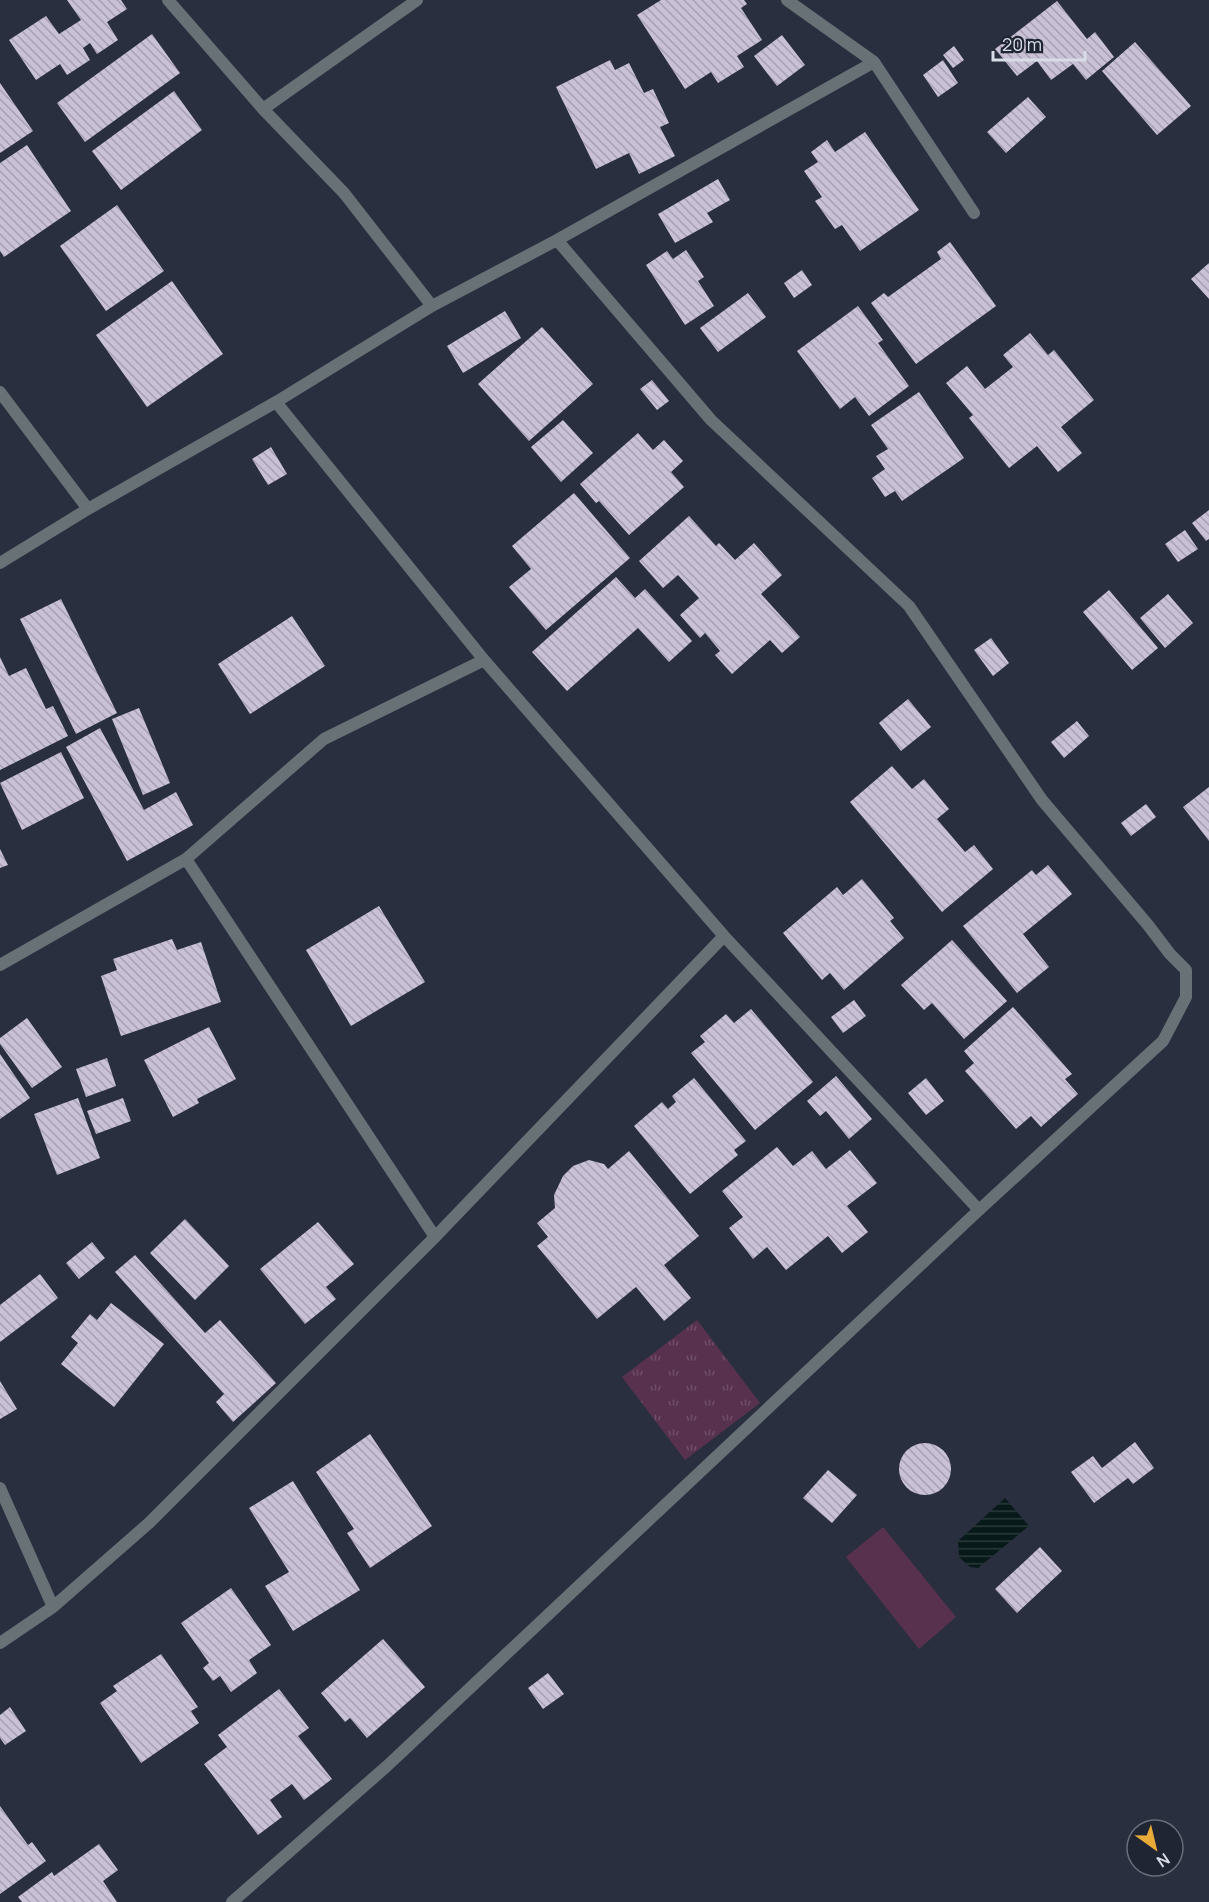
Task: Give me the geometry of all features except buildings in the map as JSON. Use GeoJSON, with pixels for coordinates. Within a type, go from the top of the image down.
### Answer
{"type":"FeatureCollection","features":[{"type":"Feature","properties":{"kind":"street"},"geometry":{"type":"LineString","coordinates":[[168,0],[263,109],[344,193],[432,306]]}},
{"type":"Feature","properties":{"kind":"street"},"geometry":{"type":"LineString","coordinates":[[263,109],[417,0]]}},
{"type":"Feature","properties":{"kind":"street"},"geometry":{"type":"LineString","coordinates":[[787,0],[874,62],[975,213]]}},
{"type":"Feature","properties":{"kind":"street"},"geometry":{"type":"LineString","coordinates":[[0,563],[88,509],[276,402],[432,306],[557,240],[874,62]]}},
{"type":"Feature","properties":{"kind":"street"},"geometry":{"type":"LineString","coordinates":[[232,1902],[387,1766],[979,1210],[1163,1041],[1186,997],[1186,970],[1170,954],[1042,800],[909,606],[711,420],[557,240]]}},
{"type":"Feature","properties":{"kind":"street"},"geometry":{"type":"LineString","coordinates":[[0,392],[88,509]]}},
{"type":"Feature","properties":{"kind":"street"},"geometry":{"type":"LineString","coordinates":[[276,402],[484,660],[724,936],[979,1210]]}},
{"type":"Feature","properties":{"kind":"street"},"geometry":{"type":"LineString","coordinates":[[0,965],[186,859],[324,740],[484,660]]}},
{"type":"Feature","properties":{"kind":"street"},"geometry":{"type":"LineString","coordinates":[[186,859],[435,1237]]}},
{"type":"Feature","properties":{"kind":"street"},"geometry":{"type":"LineString","coordinates":[[0,1643],[52,1607],[149,1523],[435,1237],[724,936]]}},
{"type":"Feature","properties":{"kind":"street"},"geometry":{"type":"LineString","coordinates":[[0,1488],[52,1607]]}},
{"type":"Feature","properties":{"kind":"green space"},"geometry":{"type":"Polygon","coordinates":[[[697,1320],[760,1403],[685,1460],[622,1377],[697,1320]]]}},
{"type":"Feature","properties":{"kind":"green space"},"geometry":{"type":"Polygon","coordinates":[[[883,1527],[956,1617],[919,1649],[846,1557],[883,1527]]]}},
{"type":"Feature","properties":{"kind":"shaded area"},"geometry":{"type":"Polygon","coordinates":[[[1005,1498],[1029,1526],[978,1568],[970,1567],[959,1557],[958,1541],[1005,1498]]]}}]}
